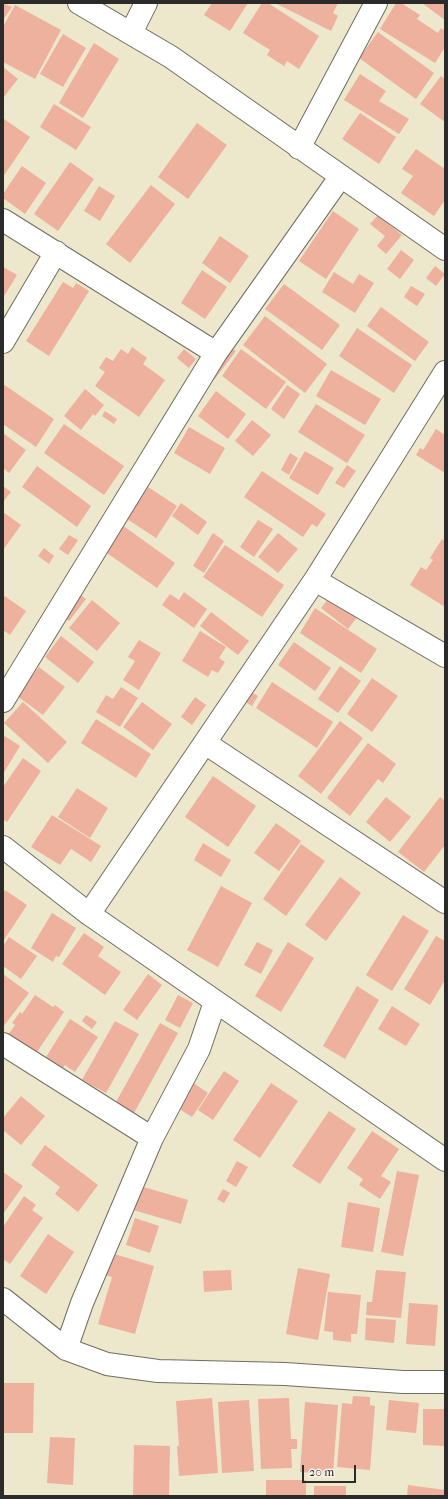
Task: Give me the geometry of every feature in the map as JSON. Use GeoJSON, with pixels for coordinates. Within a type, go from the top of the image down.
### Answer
{"type":"FeatureCollection","features":[{"type":"Feature","properties":{"kind":"street"},"geometry":{"type":"LineString","coordinates":[[79,3],[171,57],[445,249]]}},
{"type":"Feature","properties":{"kind":"street"},"geometry":{"type":"LineString","coordinates":[[131,33],[146,3]]}},
{"type":"Feature","properties":{"kind":"street"},"geometry":{"type":"LineString","coordinates":[[299,148],[376,3]]}},
{"type":"Feature","properties":{"kind":"street"},"geometry":{"type":"LineString","coordinates":[[3,701],[216,353],[341,176]]}},
{"type":"Feature","properties":{"kind":"street"},"geometry":{"type":"LineString","coordinates":[[3,220],[216,353]]}},
{"type":"Feature","properties":{"kind":"street"},"geometry":{"type":"LineString","coordinates":[[3,342],[56,252]]}},
{"type":"Feature","properties":{"kind":"street"},"geometry":{"type":"LineString","coordinates":[[89,914],[315,580],[445,372]]}},
{"type":"Feature","properties":{"kind":"street"},"geometry":{"type":"LineString","coordinates":[[315,580],[445,656]]}},
{"type":"Feature","properties":{"kind":"street"},"geometry":{"type":"LineString","coordinates":[[204,743],[445,902]]}},
{"type":"Feature","properties":{"kind":"street"},"geometry":{"type":"LineString","coordinates":[[3,846],[89,914],[445,1160]]}},
{"type":"Feature","properties":{"kind":"street"},"geometry":{"type":"LineString","coordinates":[[66,1349],[82,1303],[152,1138],[199,1049],[215,1002]]}},
{"type":"Feature","properties":{"kind":"street"},"geometry":{"type":"LineString","coordinates":[[3,1044],[152,1138]]}},
{"type":"Feature","properties":{"kind":"street"},"geometry":{"type":"LineString","coordinates":[[3,1299],[66,1349],[107,1364],[158,1371],[285,1374],[403,1382],[445,1382]]}},
{"type":"Feature","properties":{"kind":"building"},"geometry":{"type":"Polygon","coordinates":[[[3,3],[12,7],[3,20],[3,3]]]}},
{"type":"Feature","properties":{"kind":"building"},"geometry":{"type":"Polygon","coordinates":[[[212,3],[248,3],[230,31],[204,15],[212,3]]]}},
{"type":"Feature","properties":{"kind":"building"},"geometry":{"type":"Polygon","coordinates":[[[262,3],[268,3],[319,36],[299,69],[287,61],[284,66],[267,55],[270,50],[243,33],[262,3]]]}},
{"type":"Feature","properties":{"kind":"building"},"geometry":{"type":"Polygon","coordinates":[[[275,3],[338,3],[333,13],[338,16],[331,31],[275,3]]]}},
{"type":"Feature","properties":{"kind":"building"},"geometry":{"type":"Polygon","coordinates":[[[396,3],[401,3],[420,15],[417,19],[438,33],[441,28],[445,31],[445,47],[435,63],[380,29],[396,3]]]}},
{"type":"Feature","properties":{"kind":"building"},"geometry":{"type":"Polygon","coordinates":[[[422,3],[445,3],[445,20],[422,3]]]}},
{"type":"Feature","properties":{"kind":"building"},"geometry":{"type":"Polygon","coordinates":[[[15,5],[61,30],[35,79],[3,62],[3,27],[15,5]]]}},
{"type":"Feature","properties":{"kind":"building"},"geometry":{"type":"Polygon","coordinates":[[[378,32],[434,73],[416,99],[359,58],[378,32]]]}},
{"type":"Feature","properties":{"kind":"building"},"geometry":{"type":"Polygon","coordinates":[[[63,34],[86,48],[63,87],[40,74],[63,34]]]}},
{"type":"Feature","properties":{"kind":"building"},"geometry":{"type":"Polygon","coordinates":[[[94,43],[119,59],[83,118],[59,103],[94,43]]]}},
{"type":"Feature","properties":{"kind":"building"},"geometry":{"type":"Polygon","coordinates":[[[3,67],[18,79],[3,98],[3,67]]]}},
{"type":"Feature","properties":{"kind":"building"},"geometry":{"type":"Polygon","coordinates":[[[360,74],[386,91],[379,101],[409,119],[399,134],[344,100],[360,74]]]}},
{"type":"Feature","properties":{"kind":"building"},"geometry":{"type":"Polygon","coordinates":[[[441,76],[445,79],[445,122],[420,104],[441,76]]]}},
{"type":"Feature","properties":{"kind":"building"},"geometry":{"type":"Polygon","coordinates":[[[54,104],[91,127],[76,150],[40,127],[54,104]]]}},
{"type":"Feature","properties":{"kind":"building"},"geometry":{"type":"Polygon","coordinates":[[[360,113],[396,137],[379,164],[342,139],[360,113]]]}},
{"type":"Feature","properties":{"kind":"building"},"geometry":{"type":"Polygon","coordinates":[[[4,119],[30,137],[3,177],[3,121],[4,119]]]}},
{"type":"Feature","properties":{"kind":"building"},"geometry":{"type":"Polygon","coordinates":[[[197,123],[227,145],[188,199],[158,177],[197,123]]]}},
{"type":"Feature","properties":{"kind":"building"},"geometry":{"type":"Polygon","coordinates":[[[416,149],[445,169],[445,200],[434,216],[401,193],[413,176],[402,169],[416,149]]]}},
{"type":"Feature","properties":{"kind":"building"},"geometry":{"type":"Polygon","coordinates":[[[70,162],[94,179],[58,231],[34,214],[70,162]]]}},
{"type":"Feature","properties":{"kind":"building"},"geometry":{"type":"Polygon","coordinates":[[[22,166],[46,183],[25,214],[3,198],[3,194],[22,166]]]}},
{"type":"Feature","properties":{"kind":"building"},"geometry":{"type":"Polygon","coordinates":[[[151,185],[175,204],[130,263],[106,244],[151,185]]]}},
{"type":"Feature","properties":{"kind":"building"},"geometry":{"type":"Polygon","coordinates":[[[99,186],[115,196],[100,221],[84,211],[99,186]]]}},
{"type":"Feature","properties":{"kind":"building"},"geometry":{"type":"Polygon","coordinates":[[[333,211],[359,229],[326,279],[299,261],[333,211]]]}},
{"type":"Feature","properties":{"kind":"building"},"geometry":{"type":"Polygon","coordinates":[[[378,215],[402,235],[386,254],[377,246],[385,236],[370,224],[378,215]]]}},
{"type":"Feature","properties":{"kind":"building"},"geometry":{"type":"Polygon","coordinates":[[[220,236],[249,256],[230,283],[202,263],[220,236]]]}},
{"type":"Feature","properties":{"kind":"building"},"geometry":{"type":"Polygon","coordinates":[[[401,250],[414,260],[400,279],[387,269],[401,250]]]}},
{"type":"Feature","properties":{"kind":"building"},"geometry":{"type":"Polygon","coordinates":[[[435,266],[445,274],[436,286],[426,278],[435,266]]]}},
{"type":"Feature","properties":{"kind":"building"},"geometry":{"type":"Polygon","coordinates":[[[3,267],[17,275],[3,298],[3,267]]]}},
{"type":"Feature","properties":{"kind":"building"},"geometry":{"type":"Polygon","coordinates":[[[202,270],[227,287],[205,319],[181,303],[202,270]]]}},
{"type":"Feature","properties":{"kind":"building"},"geometry":{"type":"Polygon","coordinates":[[[334,272],[353,284],[359,274],[374,283],[355,313],[322,292],[334,272]]]}},
{"type":"Feature","properties":{"kind":"building"},"geometry":{"type":"Polygon","coordinates":[[[63,282],[73,288],[76,283],[89,291],[49,356],[26,341],[63,282]]]}},
{"type":"Feature","properties":{"kind":"building"},"geometry":{"type":"Polygon","coordinates":[[[284,284],[340,325],[322,350],[265,309],[284,284]]]}},
{"type":"Feature","properties":{"kind":"building"},"geometry":{"type":"Polygon","coordinates":[[[411,286],[425,294],[417,306],[404,297],[411,286]]]}},
{"type":"Feature","properties":{"kind":"building"},"geometry":{"type":"Polygon","coordinates":[[[381,307],[429,342],[415,361],[367,326],[381,307]]]}},
{"type":"Feature","properties":{"kind":"building"},"geometry":{"type":"Polygon","coordinates":[[[265,316],[327,364],[305,393],[243,345],[265,316]]]}},
{"type":"Feature","properties":{"kind":"building"},"geometry":{"type":"Polygon","coordinates":[[[357,328],[412,365],[394,393],[339,356],[357,328]]]}},
{"type":"Feature","properties":{"kind":"building"},"geometry":{"type":"Polygon","coordinates":[[[132,347],[147,358],[143,364],[165,380],[139,417],[95,386],[105,372],[99,368],[106,357],[113,361],[121,349],[128,354],[132,347]]]}},
{"type":"Feature","properties":{"kind":"building"},"geometry":{"type":"Polygon","coordinates":[[[231,348],[236,351],[214,380],[210,376],[231,348]]]}},
{"type":"Feature","properties":{"kind":"building"},"geometry":{"type":"Polygon","coordinates":[[[184,349],[196,359],[189,368],[177,358],[184,349]]]}},
{"type":"Feature","properties":{"kind":"building"},"geometry":{"type":"Polygon","coordinates":[[[241,349],[286,382],[266,409],[222,376],[241,349]]]}},
{"type":"Feature","properties":{"kind":"building"},"geometry":{"type":"Polygon","coordinates":[[[331,370],[381,399],[365,425],[316,396],[331,370]]]}},
{"type":"Feature","properties":{"kind":"building"},"geometry":{"type":"Polygon","coordinates":[[[3,384],[54,419],[36,447],[3,424],[3,384]]]}},
{"type":"Feature","properties":{"kind":"building"},"geometry":{"type":"Polygon","coordinates":[[[287,385],[300,394],[284,419],[271,409],[287,385]]]}},
{"type":"Feature","properties":{"kind":"building"},"geometry":{"type":"Polygon","coordinates":[[[85,389],[104,405],[95,416],[93,414],[81,430],[64,416],[85,389]]]}},
{"type":"Feature","properties":{"kind":"building"},"geometry":{"type":"Polygon","coordinates":[[[216,391],[246,414],[228,439],[198,416],[216,391]]]}},
{"type":"Feature","properties":{"kind":"building"},"geometry":{"type":"Polygon","coordinates":[[[316,404],[365,435],[347,463],[298,432],[316,404]]]}},
{"type":"Feature","properties":{"kind":"building"},"geometry":{"type":"Polygon","coordinates":[[[105,411],[117,419],[114,424],[102,416],[105,411]]]}},
{"type":"Feature","properties":{"kind":"building"},"geometry":{"type":"Polygon","coordinates":[[[252,420],[271,435],[253,456],[235,441],[252,420]]]}},
{"type":"Feature","properties":{"kind":"building"},"geometry":{"type":"Polygon","coordinates":[[[64,424],[124,466],[104,495],[44,453],[64,424]]]}},
{"type":"Feature","properties":{"kind":"building"},"geometry":{"type":"Polygon","coordinates":[[[189,427],[225,448],[210,474],[174,453],[189,427]]]}},
{"type":"Feature","properties":{"kind":"building"},"geometry":{"type":"Polygon","coordinates":[[[436,429],[445,435],[445,473],[416,455],[420,448],[423,450],[436,429]]]}},
{"type":"Feature","properties":{"kind":"building"},"geometry":{"type":"Polygon","coordinates":[[[3,433],[26,450],[9,473],[3,468],[3,433]]]}},
{"type":"Feature","properties":{"kind":"building"},"geometry":{"type":"Polygon","coordinates":[[[305,451],[334,468],[318,495],[289,478],[305,451]]]}},
{"type":"Feature","properties":{"kind":"building"},"geometry":{"type":"Polygon","coordinates":[[[290,453],[298,458],[289,475],[281,470],[290,453]]]}},
{"type":"Feature","properties":{"kind":"building"},"geometry":{"type":"Polygon","coordinates":[[[347,465],[356,471],[344,488],[335,483],[347,465]]]}},
{"type":"Feature","properties":{"kind":"building"},"geometry":{"type":"Polygon","coordinates":[[[37,466],[91,506],[77,527],[22,487],[37,466]]]}},
{"type":"Feature","properties":{"kind":"building"},"geometry":{"type":"Polygon","coordinates":[[[262,471],[326,514],[317,527],[312,524],[303,537],[244,497],[262,471]]]}},
{"type":"Feature","properties":{"kind":"building"},"geometry":{"type":"Polygon","coordinates":[[[3,486],[11,492],[3,502],[3,486]]]}},
{"type":"Feature","properties":{"kind":"building"},"geometry":{"type":"Polygon","coordinates":[[[148,487],[177,506],[156,538],[127,519],[148,487]]]}},
{"type":"Feature","properties":{"kind":"building"},"geometry":{"type":"Polygon","coordinates":[[[181,503],[207,522],[198,535],[172,516],[181,503]]]}},
{"type":"Feature","properties":{"kind":"building"},"geometry":{"type":"Polygon","coordinates":[[[3,512],[21,525],[3,550],[3,512]]]}},
{"type":"Feature","properties":{"kind":"building"},"geometry":{"type":"Polygon","coordinates":[[[258,520],[273,529],[254,557],[240,547],[258,520]]]}},
{"type":"Feature","properties":{"kind":"building"},"geometry":{"type":"Polygon","coordinates":[[[122,525],[175,563],[157,588],[104,551],[122,525]]]}},
{"type":"Feature","properties":{"kind":"building"},"geometry":{"type":"Polygon","coordinates":[[[213,533],[224,541],[204,573],[193,566],[213,533]]]}},
{"type":"Feature","properties":{"kind":"building"},"geometry":{"type":"Polygon","coordinates":[[[278,533],[298,549],[278,573],[258,557],[278,533]]]}},
{"type":"Feature","properties":{"kind":"building"},"geometry":{"type":"Polygon","coordinates":[[[69,535],[78,540],[68,555],[59,549],[69,535]]]}},
{"type":"Feature","properties":{"kind":"building"},"geometry":{"type":"Polygon","coordinates":[[[442,539],[445,541],[445,607],[410,585],[421,567],[426,570],[433,560],[430,558],[442,539]]]}},
{"type":"Feature","properties":{"kind":"building"},"geometry":{"type":"Polygon","coordinates":[[[225,545],[284,585],[262,617],[203,577],[225,545]]]}},
{"type":"Feature","properties":{"kind":"building"},"geometry":{"type":"Polygon","coordinates":[[[44,548],[54,556],[49,564],[38,556],[44,548]]]}},
{"type":"Feature","properties":{"kind":"building"},"geometry":{"type":"Polygon","coordinates":[[[77,592],[86,599],[69,621],[61,614],[77,592]]]}},
{"type":"Feature","properties":{"kind":"building"},"geometry":{"type":"Polygon","coordinates":[[[184,592],[207,609],[194,628],[162,605],[170,594],[179,600],[184,592]]]}},
{"type":"Feature","properties":{"kind":"building"},"geometry":{"type":"Polygon","coordinates":[[[3,595],[26,611],[10,635],[3,630],[3,595]]]}},
{"type":"Feature","properties":{"kind":"building"},"geometry":{"type":"Polygon","coordinates":[[[331,595],[358,616],[348,629],[321,608],[331,595]]]}},
{"type":"Feature","properties":{"kind":"building"},"geometry":{"type":"Polygon","coordinates":[[[92,600],[120,623],[97,651],[69,628],[92,600]]]}},
{"type":"Feature","properties":{"kind":"building"},"geometry":{"type":"Polygon","coordinates":[[[315,608],[377,649],[361,673],[300,633],[315,608]]]}},
{"type":"Feature","properties":{"kind":"building"},"geometry":{"type":"Polygon","coordinates":[[[211,612],[249,641],[238,655],[200,626],[211,612]]]}},
{"type":"Feature","properties":{"kind":"building"},"geometry":{"type":"Polygon","coordinates":[[[200,631],[226,647],[219,658],[225,662],[218,673],[212,670],[208,677],[182,661],[200,631]]]}},
{"type":"Feature","properties":{"kind":"building"},"geometry":{"type":"Polygon","coordinates":[[[61,636],[94,662],[78,683],[45,657],[61,636]]]}},
{"type":"Feature","properties":{"kind":"building"},"geometry":{"type":"Polygon","coordinates":[[[139,640],[161,653],[139,690],[123,680],[135,661],[128,657],[139,640]]]}},
{"type":"Feature","properties":{"kind":"building"},"geometry":{"type":"Polygon","coordinates":[[[294,642],[331,668],[315,691],[278,665],[294,642]]]}},
{"type":"Feature","properties":{"kind":"building"},"geometry":{"type":"Polygon","coordinates":[[[340,666],[361,681],[338,713],[318,699],[340,666]]]}},
{"type":"Feature","properties":{"kind":"building"},"geometry":{"type":"Polygon","coordinates":[[[39,667],[65,687],[43,715],[17,696],[39,667]]]}},
{"type":"Feature","properties":{"kind":"building"},"geometry":{"type":"Polygon","coordinates":[[[372,678],[398,696],[372,732],[347,714],[372,678]]]}},
{"type":"Feature","properties":{"kind":"building"},"geometry":{"type":"Polygon","coordinates":[[[272,682],[333,722],[317,748],[256,708],[272,682]]]}},
{"type":"Feature","properties":{"kind":"building"},"geometry":{"type":"Polygon","coordinates":[[[121,687],[138,698],[120,727],[96,712],[106,695],[113,699],[121,687]]]}},
{"type":"Feature","properties":{"kind":"building"},"geometry":{"type":"Polygon","coordinates":[[[248,690],[258,696],[252,706],[242,700],[248,690]]]}},
{"type":"Feature","properties":{"kind":"building"},"geometry":{"type":"Polygon","coordinates":[[[195,697],[206,705],[192,725],[181,717],[195,697]]]}},
{"type":"Feature","properties":{"kind":"building"},"geometry":{"type":"Polygon","coordinates":[[[23,702],[67,742],[48,763],[4,723],[23,702]]]}},
{"type":"Feature","properties":{"kind":"building"},"geometry":{"type":"Polygon","coordinates":[[[142,702],[172,724],[153,750],[123,727],[142,702]]]}},
{"type":"Feature","properties":{"kind":"building"},"geometry":{"type":"Polygon","coordinates":[[[96,719],[151,754],[136,778],[81,743],[96,719]]]}},
{"type":"Feature","properties":{"kind":"building"},"geometry":{"type":"Polygon","coordinates":[[[340,721],[363,738],[321,794],[298,776],[340,721]]]}},
{"type":"Feature","properties":{"kind":"building"},"geometry":{"type":"Polygon","coordinates":[[[3,735],[20,746],[3,774],[3,735]]]}},
{"type":"Feature","properties":{"kind":"building"},"geometry":{"type":"Polygon","coordinates":[[[368,743],[396,764],[383,783],[378,779],[350,816],[327,798],[368,743]]]}},
{"type":"Feature","properties":{"kind":"building"},"geometry":{"type":"Polygon","coordinates":[[[23,758],[41,771],[7,822],[3,819],[3,787],[23,758]]]}},
{"type":"Feature","properties":{"kind":"building"},"geometry":{"type":"Polygon","coordinates":[[[213,776],[256,806],[228,847],[185,817],[213,776]]]}},
{"type":"Feature","properties":{"kind":"building"},"geometry":{"type":"Polygon","coordinates":[[[77,788],[108,808],[90,838],[58,817],[77,788]]]}},
{"type":"Feature","properties":{"kind":"building"},"geometry":{"type":"Polygon","coordinates":[[[386,797],[411,817],[390,842],[366,822],[386,797]]]}},
{"type":"Feature","properties":{"kind":"building"},"geometry":{"type":"Polygon","coordinates":[[[440,797],[445,801],[445,845],[424,872],[398,852],[440,797]]]}},
{"type":"Feature","properties":{"kind":"building"},"geometry":{"type":"Polygon","coordinates":[[[52,815],[101,846],[91,862],[71,849],[60,865],[31,847],[52,815]]]}},
{"type":"Feature","properties":{"kind":"building"},"geometry":{"type":"Polygon","coordinates":[[[276,823],[301,841],[279,871],[254,853],[276,823]]]}},
{"type":"Feature","properties":{"kind":"building"},"geometry":{"type":"Polygon","coordinates":[[[203,843],[231,860],[221,877],[194,860],[203,843]]]}},
{"type":"Feature","properties":{"kind":"building"},"geometry":{"type":"Polygon","coordinates":[[[301,844],[325,861],[286,916],[263,899],[301,844]]]}},
{"type":"Feature","properties":{"kind":"building"},"geometry":{"type":"Polygon","coordinates":[[[340,877],[361,893],[326,941],[305,925],[340,877]]]}},
{"type":"Feature","properties":{"kind":"building"},"geometry":{"type":"Polygon","coordinates":[[[221,886],[252,903],[218,967],[187,950],[221,886]]]}},
{"type":"Feature","properties":{"kind":"building"},"geometry":{"type":"Polygon","coordinates":[[[5,890],[27,905],[4,940],[3,894],[5,890]]]}},
{"type":"Feature","properties":{"kind":"building"},"geometry":{"type":"Polygon","coordinates":[[[52,913],[76,928],[59,957],[56,956],[53,962],[31,948],[52,913]]]}},
{"type":"Feature","properties":{"kind":"building"},"geometry":{"type":"Polygon","coordinates":[[[403,915],[429,931],[392,991],[366,975],[403,915]]]}},
{"type":"Feature","properties":{"kind":"building"},"geometry":{"type":"Polygon","coordinates":[[[84,933],[104,947],[98,956],[121,972],[105,995],[62,964],[84,933]]]}},
{"type":"Feature","properties":{"kind":"building"},"geometry":{"type":"Polygon","coordinates":[[[436,936],[445,941],[445,980],[430,1005],[404,989],[436,936]]]}},
{"type":"Feature","properties":{"kind":"building"},"geometry":{"type":"Polygon","coordinates":[[[9,937],[37,956],[21,979],[3,966],[3,946],[9,937]]]}},
{"type":"Feature","properties":{"kind":"building"},"geometry":{"type":"Polygon","coordinates":[[[257,942],[273,950],[261,974],[244,965],[257,942]]]}},
{"type":"Feature","properties":{"kind":"building"},"geometry":{"type":"Polygon","coordinates":[[[288,942],[314,958],[281,1012],[255,996],[288,942]]]}},
{"type":"Feature","properties":{"kind":"building"},"geometry":{"type":"Polygon","coordinates":[[[3,974],[29,993],[3,1027],[3,974]]]}},
{"type":"Feature","properties":{"kind":"building"},"geometry":{"type":"Polygon","coordinates":[[[148,974],[162,985],[137,1020],[123,1010],[148,974]]]}},
{"type":"Feature","properties":{"kind":"building"},"geometry":{"type":"Polygon","coordinates":[[[357,986],[379,1000],[345,1059],[323,1046],[357,986]]]}},
{"type":"Feature","properties":{"kind":"building"},"geometry":{"type":"Polygon","coordinates":[[[35,995],[53,1007],[55,1005],[64,1012],[37,1052],[28,1046],[24,1052],[5,1039],[15,1025],[12,1023],[20,1012],[22,1014],[35,995]]]}},
{"type":"Feature","properties":{"kind":"building"},"geometry":{"type":"Polygon","coordinates":[[[178,995],[193,1003],[180,1028],[165,1020],[178,995]]]}},
{"type":"Feature","properties":{"kind":"building"},"geometry":{"type":"Polygon","coordinates":[[[392,1006],[420,1024],[406,1046],[378,1029],[392,1006]]]}},
{"type":"Feature","properties":{"kind":"building"},"geometry":{"type":"Polygon","coordinates":[[[86,1015],[97,1022],[92,1029],[82,1021],[86,1015]]]}},
{"type":"Feature","properties":{"kind":"building"},"geometry":{"type":"Polygon","coordinates":[[[70,1019],[98,1037],[75,1072],[65,1065],[63,1068],[46,1057],[70,1019]]]}},
{"type":"Feature","properties":{"kind":"building"},"geometry":{"type":"Polygon","coordinates":[[[115,1021],[139,1034],[106,1093],[82,1080],[115,1021]]]}},
{"type":"Feature","properties":{"kind":"building"},"geometry":{"type":"Polygon","coordinates":[[[160,1023],[178,1033],[134,1113],[116,1102],[160,1023]]]}},
{"type":"Feature","properties":{"kind":"building"},"geometry":{"type":"Polygon","coordinates":[[[224,1071],[239,1081],[213,1120],[198,1110],[224,1071]]]}},
{"type":"Feature","properties":{"kind":"building"},"geometry":{"type":"Polygon","coordinates":[[[189,1080],[208,1093],[192,1117],[173,1105],[189,1080]]]}},
{"type":"Feature","properties":{"kind":"building"},"geometry":{"type":"Polygon","coordinates":[[[271,1083],[298,1101],[260,1158],[233,1140],[271,1083]]]}},
{"type":"Feature","properties":{"kind":"building"},"geometry":{"type":"Polygon","coordinates":[[[21,1096],[45,1116],[21,1145],[3,1130],[3,1118],[21,1096]]]}},
{"type":"Feature","properties":{"kind":"building"},"geometry":{"type":"Polygon","coordinates":[[[329,1111],[356,1129],[320,1184],[292,1166],[329,1111]]]}},
{"type":"Feature","properties":{"kind":"building"},"geometry":{"type":"Polygon","coordinates":[[[372,1131],[399,1149],[381,1176],[391,1182],[380,1199],[359,1185],[363,1179],[347,1168],[372,1131]]]}},
{"type":"Feature","properties":{"kind":"building"},"geometry":{"type":"Polygon","coordinates":[[[45,1145],[98,1185],[78,1212],[55,1194],[60,1187],[31,1165],[45,1145]]]}},
{"type":"Feature","properties":{"kind":"building"},"geometry":{"type":"Polygon","coordinates":[[[237,1161],[248,1167],[236,1187],[226,1181],[237,1161]]]}},
{"type":"Feature","properties":{"kind":"building"},"geometry":{"type":"Polygon","coordinates":[[[397,1171],[419,1175],[403,1256],[381,1252],[397,1171]]]}},
{"type":"Feature","properties":{"kind":"building"},"geometry":{"type":"Polygon","coordinates":[[[3,1172],[23,1186],[3,1214],[3,1172]]]}},
{"type":"Feature","properties":{"kind":"building"},"geometry":{"type":"Polygon","coordinates":[[[137,1185],[188,1200],[181,1224],[130,1209],[137,1185]]]}},
{"type":"Feature","properties":{"kind":"building"},"geometry":{"type":"Polygon","coordinates":[[[223,1189],[230,1193],[224,1203],[217,1199],[223,1189]]]}},
{"type":"Feature","properties":{"kind":"building"},"geometry":{"type":"Polygon","coordinates":[[[24,1196],[36,1205],[32,1210],[43,1218],[10,1264],[3,1259],[3,1227],[24,1196]]]}},
{"type":"Feature","properties":{"kind":"building"},"geometry":{"type":"Polygon","coordinates":[[[348,1202],[380,1208],[373,1252],[341,1247],[348,1202]]]}},
{"type":"Feature","properties":{"kind":"building"},"geometry":{"type":"Polygon","coordinates":[[[135,1218],[159,1226],[150,1253],[126,1245],[135,1218]]]}},
{"type":"Feature","properties":{"kind":"building"},"geometry":{"type":"Polygon","coordinates":[[[48,1234],[74,1252],[46,1294],[20,1276],[48,1234]]]}},
{"type":"Feature","properties":{"kind":"building"},"geometry":{"type":"Polygon","coordinates":[[[111,1253],[154,1266],[135,1334],[98,1324],[112,1277],[105,1275],[111,1253]]]}},
{"type":"Feature","properties":{"kind":"building"},"geometry":{"type":"Polygon","coordinates":[[[298,1268],[330,1274],[318,1340],[286,1334],[298,1268]]]}},
{"type":"Feature","properties":{"kind":"building"},"geometry":{"type":"Polygon","coordinates":[[[231,1270],[232,1290],[204,1292],[203,1271],[231,1270]]]}},
{"type":"Feature","properties":{"kind":"building"},"geometry":{"type":"Polygon","coordinates":[[[376,1270],[406,1272],[401,1318],[366,1315],[367,1302],[372,1302],[376,1270]]]}},
{"type":"Feature","properties":{"kind":"building"},"geometry":{"type":"Polygon","coordinates":[[[328,1292],[361,1295],[357,1334],[351,1334],[351,1342],[333,1340],[333,1332],[324,1331],[328,1292]]]}},
{"type":"Feature","properties":{"kind":"building"},"geometry":{"type":"Polygon","coordinates":[[[409,1303],[438,1305],[435,1346],[406,1344],[409,1303]]]}},
{"type":"Feature","properties":{"kind":"building"},"geometry":{"type":"Polygon","coordinates":[[[366,1318],[396,1320],[394,1343],[365,1340],[366,1318]]]}},
{"type":"Feature","properties":{"kind":"building"},"geometry":{"type":"Polygon","coordinates":[[[3,1383],[34,1383],[33,1433],[3,1433],[3,1383]]]}},
{"type":"Feature","properties":{"kind":"building"},"geometry":{"type":"Polygon","coordinates":[[[353,1396],[370,1397],[370,1405],[375,1406],[370,1470],[337,1467],[342,1403],[352,1404],[353,1396]]]}},
{"type":"Feature","properties":{"kind":"building"},"geometry":{"type":"Polygon","coordinates":[[[212,1398],[218,1473],[179,1476],[176,1401],[212,1398]]]}},
{"type":"Feature","properties":{"kind":"building"},"geometry":{"type":"Polygon","coordinates":[[[289,1398],[291,1439],[297,1439],[297,1449],[291,1449],[292,1468],[261,1469],[258,1399],[289,1398]]]}},
{"type":"Feature","properties":{"kind":"building"},"geometry":{"type":"Polygon","coordinates":[[[249,1400],[254,1471],[222,1473],[218,1402],[249,1400]]]}},
{"type":"Feature","properties":{"kind":"building"},"geometry":{"type":"Polygon","coordinates":[[[389,1400],[419,1403],[416,1433],[386,1430],[389,1400]]]}},
{"type":"Feature","properties":{"kind":"building"},"geometry":{"type":"Polygon","coordinates":[[[305,1402],[338,1405],[333,1474],[300,1472],[305,1402]]]}},
{"type":"Feature","properties":{"kind":"building"},"geometry":{"type":"Polygon","coordinates":[[[423,1409],[445,1409],[445,1446],[423,1445],[423,1409]]]}},
{"type":"Feature","properties":{"kind":"building"},"geometry":{"type":"Polygon","coordinates":[[[50,1437],[75,1438],[73,1485],[47,1483],[50,1437]]]}},
{"type":"Feature","properties":{"kind":"building"},"geometry":{"type":"Polygon","coordinates":[[[134,1445],[170,1446],[169,1496],[133,1496],[134,1445]]]}},
{"type":"Feature","properties":{"kind":"building"},"geometry":{"type":"Polygon","coordinates":[[[266,1480],[306,1480],[306,1496],[266,1496],[266,1480]]]}},
{"type":"Feature","properties":{"kind":"building"},"geometry":{"type":"Polygon","coordinates":[[[408,1485],[445,1490],[445,1496],[407,1496],[408,1485]]]}},
{"type":"Feature","properties":{"kind":"building"},"geometry":{"type":"Polygon","coordinates":[[[314,1486],[346,1486],[346,1496],[314,1496],[314,1486]]]}}]}
